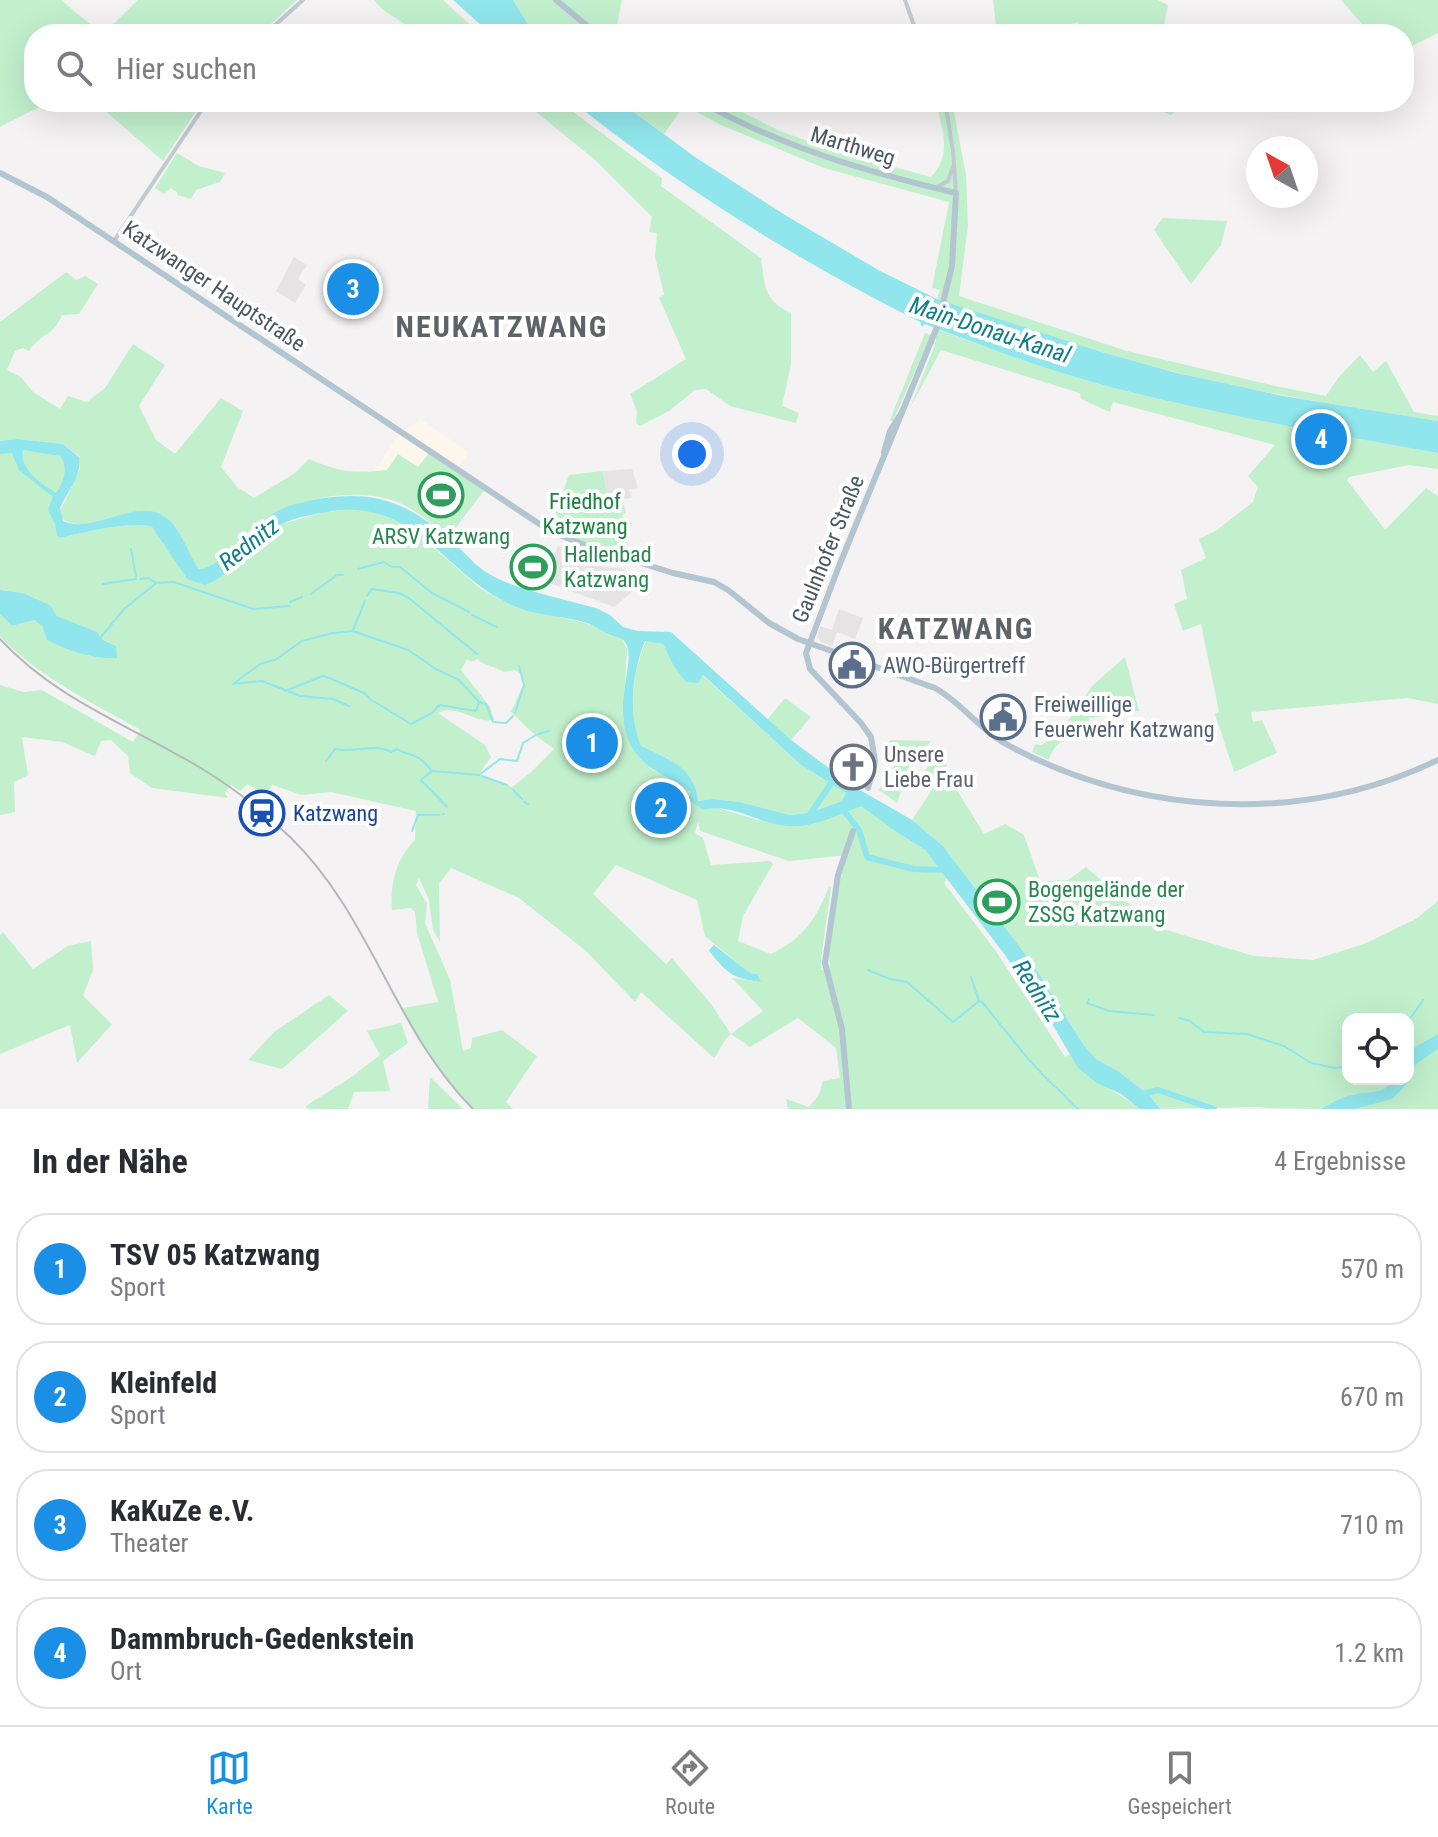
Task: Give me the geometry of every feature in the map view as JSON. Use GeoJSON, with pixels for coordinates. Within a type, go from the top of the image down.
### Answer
{"type":"FeatureCollection","features":[{"type":"Feature","properties":{"kind":"main road"},"geometry":{"type":"LineString","coordinates":[[556,0],[585,24]]}},
{"type":"Feature","properties":{"kind":"main road","name":"Marthweg"},"geometry":{"type":"LineString","coordinates":[[720,112],[818,155],[956,193]]}},
{"type":"Feature","properties":{"kind":"main road","name":"Katzwanger Hauptstraße"},"geometry":{"type":"LineString","coordinates":[[0,173],[39,192],[560,536],[673,573],[709,580],[738,597],[773,625],[810,644],[926,683],[949,696],[992,735],[1010,746],[1075,774],[1136,792],[1217,804],[1268,805],[1327,798],[1381,783],[1438,760]]}},
{"type":"Feature","properties":{"kind":"main road","name":"Gaulnhofer Straße"},"geometry":{"type":"LineString","coordinates":[[810,644],[880,466],[889,433],[902,412],[930,347],[948,289],[955,236],[956,193]]}},
{"type":"Feature","properties":{"kind":"main road"},"geometry":{"type":"LineString","coordinates":[[810,644],[805,657],[808,666],[871,737],[875,758],[868,788]]}},
{"type":"Feature","properties":{"kind":"main road"},"geometry":{"type":"LineString","coordinates":[[849,1109],[839,1018],[827,978],[826,952],[838,875],[853,831]]}},
{"type":"Feature","properties":{"kind":"street"},"geometry":{"type":"LineString","coordinates":[[276,24],[303,0]]}},
{"type":"Feature","properties":{"kind":"street"},"geometry":{"type":"LineString","coordinates":[[905,0],[913,24]]}},
{"type":"Feature","properties":{"kind":"street"},"geometry":{"type":"LineString","coordinates":[[114,241],[200,112]]}},
{"type":"Feature","properties":{"kind":"street"},"geometry":{"type":"LineString","coordinates":[[947,112],[956,193]]}},
{"type":"Feature","properties":{"kind":"street"},"geometry":{"type":"LineString","coordinates":[[934,187],[948,181],[954,160]]}},
{"type":"Feature","properties":{"kind":"shaded area"},"geometry":{"type":"Polygon","coordinates":[[[294,257],[307,265],[298,279],[306,285],[295,303],[276,291],[294,257]]]}},
{"type":"Feature","properties":{"kind":"shaded area"},"geometry":{"type":"Polygon","coordinates":[[[421,419],[469,453],[457,470],[418,468],[373,472],[400,433],[421,419]]]}},
{"type":"Feature","properties":{"kind":"shaded area"},"geometry":{"type":"Polygon","coordinates":[[[632,469],[638,488],[629,489],[632,498],[623,499],[622,503],[608,501],[603,471],[632,469]]]}},
{"type":"Feature","properties":{"kind":"shaded area"},"geometry":{"type":"Polygon","coordinates":[[[558,546],[592,555],[590,565],[625,569],[624,573],[637,577],[631,593],[614,607],[544,581],[558,546]]]}},
{"type":"Feature","properties":{"kind":"shaded area"},"geometry":{"type":"Polygon","coordinates":[[[839,609],[863,618],[855,639],[837,632],[832,646],[821,642],[817,636],[820,626],[832,630],[839,609]]]}},
{"type":"Feature","properties":{"kind":"green space"},"geometry":{"type":"Polygon","coordinates":[[[0,0],[61,0],[90,24],[24,24],[24,112],[29,112],[0,127],[0,0]]]}},
{"type":"Feature","properties":{"kind":"green space"},"geometry":{"type":"Polygon","coordinates":[[[138,0],[297,0],[271,24],[113,24],[138,0]]]}},
{"type":"Feature","properties":{"kind":"green space"},"geometry":{"type":"Polygon","coordinates":[[[374,0],[443,0],[469,24],[404,24],[374,0]]]}},
{"type":"Feature","properties":{"kind":"green space"},"geometry":{"type":"Polygon","coordinates":[[[513,0],[622,0],[617,24],[528,24],[513,0]]]}},
{"type":"Feature","properties":{"kind":"green space"},"geometry":{"type":"Polygon","coordinates":[[[993,0],[1158,0],[1168,5],[1164,24],[996,24],[993,0]]]}},
{"type":"Feature","properties":{"kind":"green space"},"geometry":{"type":"Polygon","coordinates":[[[1341,0],[1438,0],[1438,33],[1414,45],[1414,24],[1362,24],[1341,0]]]}},
{"type":"Feature","properties":{"kind":"green space"},"geometry":{"type":"Polygon","coordinates":[[[107,112],[195,112],[163,161],[107,112]]]}},
{"type":"Feature","properties":{"kind":"green space"},"geometry":{"type":"Polygon","coordinates":[[[536,112],[573,112],[662,178],[661,186],[761,258],[770,297],[791,313],[791,364],[782,406],[799,413],[796,423],[730,406],[706,389],[695,390],[669,411],[640,426],[636,423],[637,411],[630,394],[686,359],[659,298],[664,294],[655,257],[657,233],[649,232],[652,217],[595,160],[536,112]]]}},
{"type":"Feature","properties":{"kind":"green space"},"geometry":{"type":"Polygon","coordinates":[[[634,112],[679,112],[664,134],[634,112]]]}},
{"type":"Feature","properties":{"kind":"green space"},"geometry":{"type":"Polygon","coordinates":[[[697,112],[742,112],[780,131],[832,150],[931,177],[944,151],[938,112],[954,112],[966,175],[968,225],[959,296],[1127,351],[1326,396],[1360,355],[1373,372],[1386,361],[1414,412],[1438,416],[1438,421],[1273,393],[1175,372],[937,299],[940,290],[932,288],[949,202],[824,168],[697,112]]]}},
{"type":"Feature","properties":{"kind":"green space"},"geometry":{"type":"Polygon","coordinates":[[[177,153],[199,166],[225,173],[220,182],[196,190],[191,199],[177,195],[171,188],[164,194],[155,188],[177,153]]]}},
{"type":"Feature","properties":{"kind":"green space"},"geometry":{"type":"Polygon","coordinates":[[[1163,218],[1227,221],[1221,245],[1191,284],[1154,230],[1163,218]]]}},
{"type":"Feature","properties":{"kind":"green space"},"geometry":{"type":"Polygon","coordinates":[[[66,272],[76,280],[85,276],[98,284],[79,314],[62,315],[55,327],[29,351],[23,348],[15,351],[7,370],[21,377],[33,392],[60,409],[68,396],[87,402],[105,388],[133,344],[165,365],[139,406],[156,440],[175,454],[221,398],[243,411],[221,467],[237,487],[254,498],[295,473],[309,459],[347,471],[375,471],[387,470],[398,454],[418,467],[430,452],[485,489],[448,538],[418,513],[397,502],[379,497],[341,495],[284,510],[252,529],[214,564],[199,569],[179,535],[127,513],[90,523],[64,520],[59,514],[80,469],[79,456],[63,444],[18,439],[0,441],[0,322],[66,272]]]}},
{"type":"Feature","properties":{"kind":"green space"},"geometry":{"type":"Polygon","coordinates":[[[937,329],[1053,370],[1135,393],[1264,421],[1438,453],[1438,469],[1409,465],[1349,477],[1347,480],[1385,530],[1426,488],[1438,496],[1438,704],[1408,698],[1251,712],[1253,722],[1262,720],[1277,753],[1234,772],[1215,714],[1219,712],[1201,624],[1183,631],[1174,604],[1187,599],[1181,570],[1206,558],[1199,539],[1217,530],[1253,502],[1258,487],[1248,476],[1275,445],[1113,402],[1110,412],[1081,399],[1080,393],[941,350],[910,408],[935,345],[937,329]]]}},
{"type":"Feature","properties":{"kind":"green space"},"geometry":{"type":"Polygon","coordinates":[[[925,333],[931,335],[893,421],[890,420],[925,333]]]}},
{"type":"Feature","properties":{"kind":"green space"},"geometry":{"type":"Polygon","coordinates":[[[22,450],[51,453],[62,458],[65,471],[57,512],[57,536],[60,538],[120,526],[152,527],[187,579],[238,566],[268,533],[282,524],[349,509],[373,511],[412,529],[481,589],[499,599],[523,609],[586,623],[621,638],[627,649],[623,719],[651,769],[692,793],[703,810],[714,807],[758,820],[835,816],[861,805],[925,850],[947,878],[944,883],[995,950],[1065,1057],[1070,1054],[1084,1072],[1140,1109],[788,1109],[786,1099],[809,1107],[819,1095],[823,1081],[840,1078],[836,1048],[798,1018],[750,1047],[731,1034],[714,1058],[641,992],[635,1002],[586,951],[519,898],[451,868],[439,884],[440,942],[433,930],[429,900],[419,878],[416,885],[427,904],[425,923],[450,980],[463,1051],[471,1048],[472,1038],[502,1030],[537,1056],[506,1102],[513,1109],[474,1109],[424,1049],[403,1008],[438,1002],[417,933],[415,912],[410,908],[392,910],[396,872],[403,855],[415,840],[416,811],[331,792],[302,795],[272,785],[265,797],[248,784],[240,791],[231,785],[225,793],[228,798],[152,788],[130,773],[128,756],[111,740],[101,741],[95,756],[62,742],[22,737],[28,775],[14,782],[15,812],[0,815],[0,685],[24,692],[42,690],[133,742],[141,730],[49,677],[0,636],[0,614],[12,626],[34,620],[42,626],[47,640],[116,646],[57,616],[50,605],[23,593],[0,590],[0,454],[22,450]],[[467,659],[461,670],[490,707],[494,720],[452,710],[438,713],[485,745],[491,757],[479,774],[512,787],[554,749],[511,712],[524,683],[522,674],[515,670],[504,672],[477,659],[471,662],[467,659]],[[698,822],[695,833],[703,838],[711,865],[770,861],[773,864],[743,916],[738,941],[771,954],[782,948],[807,927],[831,888],[821,959],[821,970],[830,971],[829,942],[833,913],[847,855],[789,861],[700,831],[698,822]],[[616,865],[593,894],[666,964],[672,958],[711,1004],[731,1034],[763,1011],[732,978],[760,982],[705,936],[697,900],[616,865]]]}},
{"type":"Feature","properties":{"kind":"green space","name":"Friedhof Katzwang"},"geometry":{"type":"Polygon","coordinates":[[[603,471],[608,501],[624,505],[626,513],[622,519],[632,522],[623,554],[550,528],[569,475],[603,471]]]}},
{"type":"Feature","properties":{"kind":"green space"},"geometry":{"type":"Polygon","coordinates":[[[646,641],[663,644],[673,665],[686,681],[702,675],[801,765],[846,793],[842,801],[809,813],[790,815],[740,802],[698,801],[668,758],[641,746],[637,734],[633,693],[637,666],[646,641]]]}},
{"type":"Feature","properties":{"kind":"green space"},"geometry":{"type":"Polygon","coordinates":[[[1125,657],[1139,711],[1089,718],[1086,739],[1058,744],[1049,760],[1032,752],[1035,744],[1042,745],[1064,726],[1092,686],[1125,657]]]}},
{"type":"Feature","properties":{"kind":"green space"},"geometry":{"type":"Polygon","coordinates":[[[785,698],[811,717],[791,740],[767,720],[785,698]]]}},
{"type":"Feature","properties":{"kind":"green space"},"geometry":{"type":"Polygon","coordinates":[[[890,740],[931,741],[909,766],[897,803],[879,790],[899,758],[885,747],[890,740]]]}},
{"type":"Feature","properties":{"kind":"green space"},"geometry":{"type":"Polygon","coordinates":[[[940,754],[946,763],[947,774],[984,834],[1005,824],[1024,835],[1040,881],[1068,880],[1086,867],[1156,927],[1254,956],[1313,960],[1364,944],[1416,919],[1438,901],[1438,1034],[1414,1049],[1414,1013],[1342,1013],[1342,1085],[1388,1085],[1385,1088],[1350,1095],[1320,1109],[1160,1109],[1149,1095],[1118,1071],[1096,1059],[1083,1044],[1032,963],[943,846],[912,820],[937,782],[924,771],[940,754]]]}},
{"type":"Feature","properties":{"kind":"green space"},"geometry":{"type":"Polygon","coordinates":[[[3,932],[33,969],[68,946],[91,941],[93,970],[83,996],[112,1024],[77,1063],[70,1025],[0,1054],[0,936],[3,932]]]}},
{"type":"Feature","properties":{"kind":"green space"},"geometry":{"type":"Polygon","coordinates":[[[329,995],[348,1011],[282,1069],[248,1060],[274,1032],[329,995]]]}},
{"type":"Feature","properties":{"kind":"green space"},"geometry":{"type":"Polygon","coordinates":[[[401,1023],[408,1043],[383,1061],[390,1091],[354,1092],[348,1109],[307,1109],[306,1106],[380,1055],[367,1031],[401,1023]]]}},
{"type":"Feature","properties":{"kind":"green space"},"geometry":{"type":"Polygon","coordinates":[[[1438,1049],[1438,1109],[1355,1109],[1406,1085],[1414,1085],[1415,1065],[1438,1049]]]}},
{"type":"Feature","properties":{"kind":"green space"},"geometry":{"type":"Polygon","coordinates":[[[430,1077],[463,1109],[428,1109],[430,1077]]]}},
{"type":"Feature","properties":{"kind":"water"},"geometry":{"type":"Polygon","coordinates":[[[453,0],[513,0],[528,24],[480,24],[453,0]]]}},
{"type":"Feature","properties":{"kind":"water","name":"Main-Donau-Kanal"},"geometry":{"type":"Polygon","coordinates":[[[586,112],[634,112],[695,157],[785,215],[880,271],[937,299],[1177,373],[1283,396],[1438,421],[1438,453],[1264,421],[1135,393],[1050,369],[925,324],[922,327],[920,322],[829,274],[741,221],[586,112]]]}},
{"type":"Feature","properties":{"kind":"water"},"geometry":{"type":"Polygon","coordinates":[[[18,439],[63,444],[79,457],[76,477],[60,508],[63,521],[89,523],[132,512],[158,513],[175,526],[199,569],[217,562],[285,507],[339,496],[375,498],[392,502],[423,518],[496,578],[596,608],[623,627],[638,631],[671,632],[791,740],[853,786],[912,820],[943,846],[1032,963],[1083,1044],[1096,1059],[1118,1071],[1149,1095],[1160,1109],[1140,1109],[1078,1068],[1005,955],[925,850],[861,806],[808,825],[778,825],[725,809],[703,810],[688,799],[691,792],[650,767],[634,750],[626,731],[623,709],[629,654],[622,639],[584,622],[519,608],[471,579],[411,529],[388,517],[362,511],[332,511],[280,525],[260,539],[228,572],[205,585],[187,579],[152,527],[120,526],[60,538],[57,536],[48,510],[53,497],[19,470],[12,453],[0,454],[0,441],[18,439]],[[23,450],[24,464],[28,470],[56,493],[64,474],[60,456],[23,450]],[[645,641],[633,693],[637,734],[641,746],[686,772],[692,780],[698,801],[740,802],[790,815],[809,813],[842,801],[846,793],[801,765],[703,675],[698,683],[686,682],[663,644],[645,641]]]}},
{"type":"Feature","properties":{"kind":"water"},"geometry":{"type":"Polygon","coordinates":[[[0,590],[23,593],[50,605],[57,616],[97,632],[103,640],[116,646],[117,658],[90,656],[55,644],[47,640],[42,626],[34,620],[12,626],[0,614],[0,590]]]}},
{"type":"Feature","properties":{"kind":"water"},"geometry":{"type":"Polygon","coordinates":[[[714,945],[751,974],[757,974],[761,982],[737,977],[726,970],[709,950],[714,945]]]}},
{"type":"Feature","properties":{"kind":"water"},"geometry":{"type":"Polygon","coordinates":[[[1438,1034],[1438,1049],[1414,1067],[1414,1048],[1438,1034]]]}},
{"type":"Feature","properties":{"kind":"water"},"geometry":{"type":"Polygon","coordinates":[[[1388,1085],[1406,1085],[1392,1099],[1355,1109],[1321,1109],[1348,1096],[1388,1085]]]}},
{"type":"Feature","properties":{"kind":"waterway"},"geometry":{"type":"LineString","coordinates":[[131,549],[136,576]]}},
{"type":"Feature","properties":{"kind":"waterway"},"geometry":{"type":"LineString","coordinates":[[358,569],[384,562],[400,567],[432,593],[469,612]]}},
{"type":"Feature","properties":{"kind":"waterway"},"geometry":{"type":"LineString","coordinates":[[311,594],[337,575],[343,575]]}},
{"type":"Feature","properties":{"kind":"waterway"},"geometry":{"type":"LineString","coordinates":[[140,579],[149,578],[156,583],[174,582],[253,609],[290,606]]}},
{"type":"Feature","properties":{"kind":"waterway"},"geometry":{"type":"LineString","coordinates":[[103,584],[136,579]]}},
{"type":"Feature","properties":{"kind":"waterway"},"geometry":{"type":"LineString","coordinates":[[101,637],[124,609],[155,584]]}},
{"type":"Feature","properties":{"kind":"waterway"},"geometry":{"type":"LineString","coordinates":[[367,596],[372,589],[399,593],[477,654]]}},
{"type":"Feature","properties":{"kind":"waterway"},"geometry":{"type":"LineString","coordinates":[[290,602],[302,597]]}},
{"type":"Feature","properties":{"kind":"waterway"},"geometry":{"type":"LineString","coordinates":[[353,630],[365,601]]}},
{"type":"Feature","properties":{"kind":"waterway"},"geometry":{"type":"LineString","coordinates":[[472,615],[497,627]]}},
{"type":"Feature","properties":{"kind":"waterway"},"geometry":{"type":"LineString","coordinates":[[349,706],[333,699],[300,696],[262,681],[233,684],[260,664],[275,660],[302,641],[353,631],[408,650],[459,680],[479,702]]}},
{"type":"Feature","properties":{"kind":"waterway"},"geometry":{"type":"LineString","coordinates":[[515,713],[524,685],[519,666]]}},
{"type":"Feature","properties":{"kind":"waterway"},"geometry":{"type":"LineString","coordinates":[[285,691],[327,677],[366,694],[411,724],[432,713],[439,705],[476,711],[479,702],[486,704],[493,722],[506,723],[513,716]]}},
{"type":"Feature","properties":{"kind":"waterway"},"geometry":{"type":"LineString","coordinates":[[538,734],[549,731]]}},
{"type":"Feature","properties":{"kind":"waterway"},"geometry":{"type":"LineString","coordinates":[[447,807],[421,780],[432,771],[479,775],[500,759],[517,761],[523,743],[536,735]]}},
{"type":"Feature","properties":{"kind":"waterway"},"geometry":{"type":"LineString","coordinates":[[326,761],[335,749],[378,748],[391,752],[397,749],[417,757],[431,770]]}},
{"type":"Feature","properties":{"kind":"waterway"},"geometry":{"type":"LineString","coordinates":[[482,776],[507,785]]}},
{"type":"Feature","properties":{"kind":"waterway","name":"Rednitz"},"geometry":{"type":"LineString","coordinates":[[809,816],[834,779]]}},
{"type":"Feature","properties":{"kind":"waterway"},"geometry":{"type":"LineString","coordinates":[[513,790],[522,799]]}},
{"type":"Feature","properties":{"kind":"waterway"},"geometry":{"type":"LineString","coordinates":[[524,802],[528,804]]}},
{"type":"Feature","properties":{"kind":"waterway","name":"Rednitz"},"geometry":{"type":"LineString","coordinates":[[841,807],[859,830],[867,857],[913,869],[947,870]]}},
{"type":"Feature","properties":{"kind":"waterway"},"geometry":{"type":"LineString","coordinates":[[412,831],[418,815],[439,815]]}},
{"type":"Feature","properties":{"kind":"waterway"},"geometry":{"type":"LineString","coordinates":[[868,970],[907,982],[953,1022],[978,1002]]}},
{"type":"Feature","properties":{"kind":"waterway"},"geometry":{"type":"LineString","coordinates":[[971,977],[979,1001],[1040,1071],[1079,1109]]}},
{"type":"Feature","properties":{"kind":"waterway"},"geometry":{"type":"LineString","coordinates":[[1089,999],[1087,1003],[1109,1011],[1154,1015]]}},
{"type":"Feature","properties":{"kind":"waterway"},"geometry":{"type":"LineString","coordinates":[[1414,1013],[1423,1000]]}},
{"type":"Feature","properties":{"kind":"waterway"},"geometry":{"type":"LineString","coordinates":[[1179,1018],[1190,1021],[1204,1032],[1247,1034],[1284,1046],[1311,1063],[1342,1067]]}},
{"type":"Feature","properties":{"kind":"waterway","name":"Rednitz"},"geometry":{"type":"LineString","coordinates":[[1139,1095],[1158,1090],[1214,1109]]}},
{"type":"Feature","properties":{"kind":"railway"},"geometry":{"type":"LineString","coordinates":[[0,639],[46,680],[97,712],[216,777],[290,837],[342,901],[422,1044],[473,1109]]}},
{"type":"Feature","properties":{"kind":"place","name":"KaKuZe e.V."},"geometry":{"type":"Point","coordinates":[353,289]}},
{"type":"Feature","properties":{"kind":"place","name":"Dammbruch-Gedenkstein"},"geometry":{"type":"Point","coordinates":[1321,439]}},
{"type":"Feature","properties":{"kind":"place","name":"ARSV Katzwang"},"geometry":{"type":"Point","coordinates":[441,495]}},
{"type":"Feature","properties":{"kind":"place","name":"Hallenbad Katzwang"},"geometry":{"type":"Point","coordinates":[533,567]}},
{"type":"Feature","properties":{"kind":"place","name":"AWO-Bürgertreff"},"geometry":{"type":"Point","coordinates":[852,665]}},
{"type":"Feature","properties":{"kind":"place","name":"Freiweillige Feuerwehr Katzwang"},"geometry":{"type":"Point","coordinates":[1003,717]}},
{"type":"Feature","properties":{"kind":"place","name":"TSV 05 Katzwang"},"geometry":{"type":"Point","coordinates":[592,743]}},
{"type":"Feature","properties":{"kind":"place","name":"Unsere Liebe Frau"},"geometry":{"type":"Point","coordinates":[853,767]}},
{"type":"Feature","properties":{"kind":"place","name":"Kleinfeld"},"geometry":{"type":"Point","coordinates":[661,808]}},
{"type":"Feature","properties":{"kind":"place","name":"Katzwang"},"geometry":{"type":"Point","coordinates":[262,813]}},
{"type":"Feature","properties":{"kind":"place","name":"Bogengelände der ZSSG Katzwang"},"geometry":{"type":"Point","coordinates":[997,902]}},
{"type":"Feature","properties":{"kind":"district","name":"NEUKATZWANG"},"geometry":{"type":"Point","coordinates":[502,326]}},
{"type":"Feature","properties":{"kind":"district","name":"KATZWANG"},"geometry":{"type":"Point","coordinates":[956,628]}}]}
